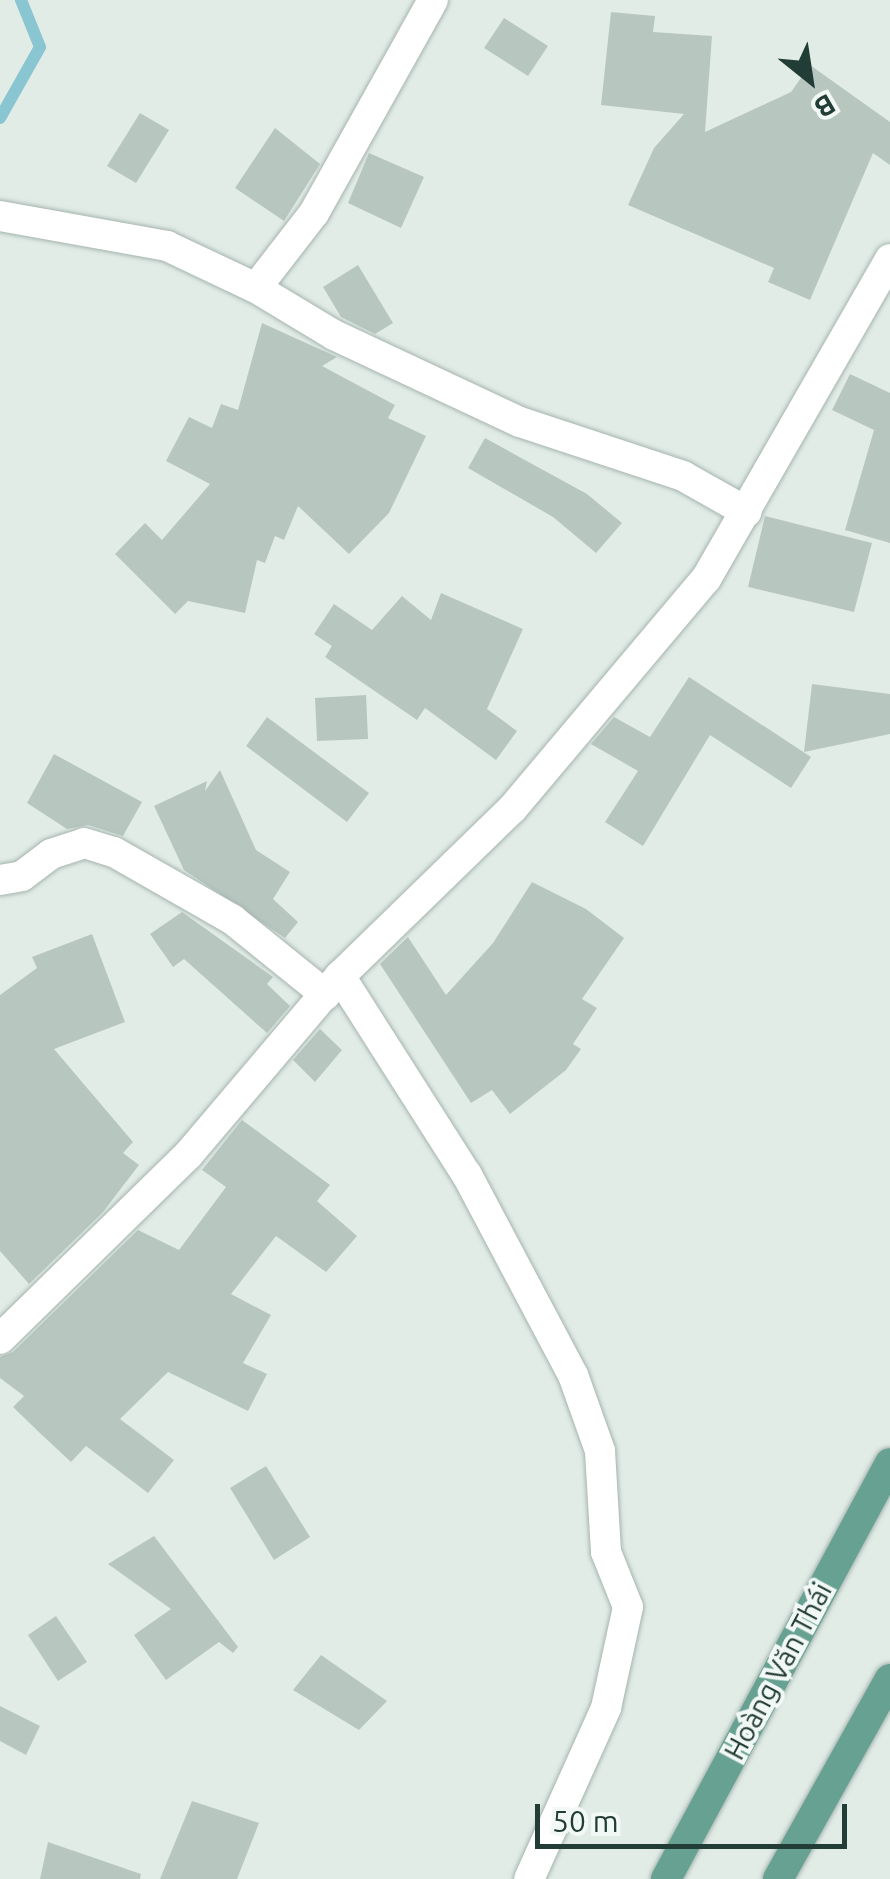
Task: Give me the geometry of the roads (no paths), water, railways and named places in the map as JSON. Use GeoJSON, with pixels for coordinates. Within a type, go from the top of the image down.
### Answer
{"type":"FeatureCollection","features":[{"type":"Feature","properties":{"kind":"main road","name":"Hoàng Văn Thái"},"geometry":{"type":"LineString","coordinates":[[666,1879],[890,1463]]}},
{"type":"Feature","properties":{"kind":"main road"},"geometry":{"type":"LineString","coordinates":[[778,1879],[890,1680]]}},
{"type":"Feature","properties":{"kind":"street"},"geometry":{"type":"LineString","coordinates":[[256,288],[314,213],[433,0]]}},
{"type":"Feature","properties":{"kind":"street"},"geometry":{"type":"LineString","coordinates":[[0,216],[166,246],[256,288],[334,336],[520,422],[683,476],[748,512]]}},
{"type":"Feature","properties":{"kind":"street"},"geometry":{"type":"LineString","coordinates":[[0,1339],[188,1156],[333,986],[512,809],[706,579],[890,260]]}},
{"type":"Feature","properties":{"kind":"street"},"geometry":{"type":"LineString","coordinates":[[0,880],[22,876],[51,854],[84,844],[114,852],[232,920],[333,986],[513,1258],[573,1375],[600,1451],[606,1552],[628,1607],[606,1708],[529,1879]]}},
{"type":"Feature","properties":{"kind":"waterway"},"geometry":{"type":"LineString","coordinates":[[0,118],[40,47],[21,0]]}}]}
